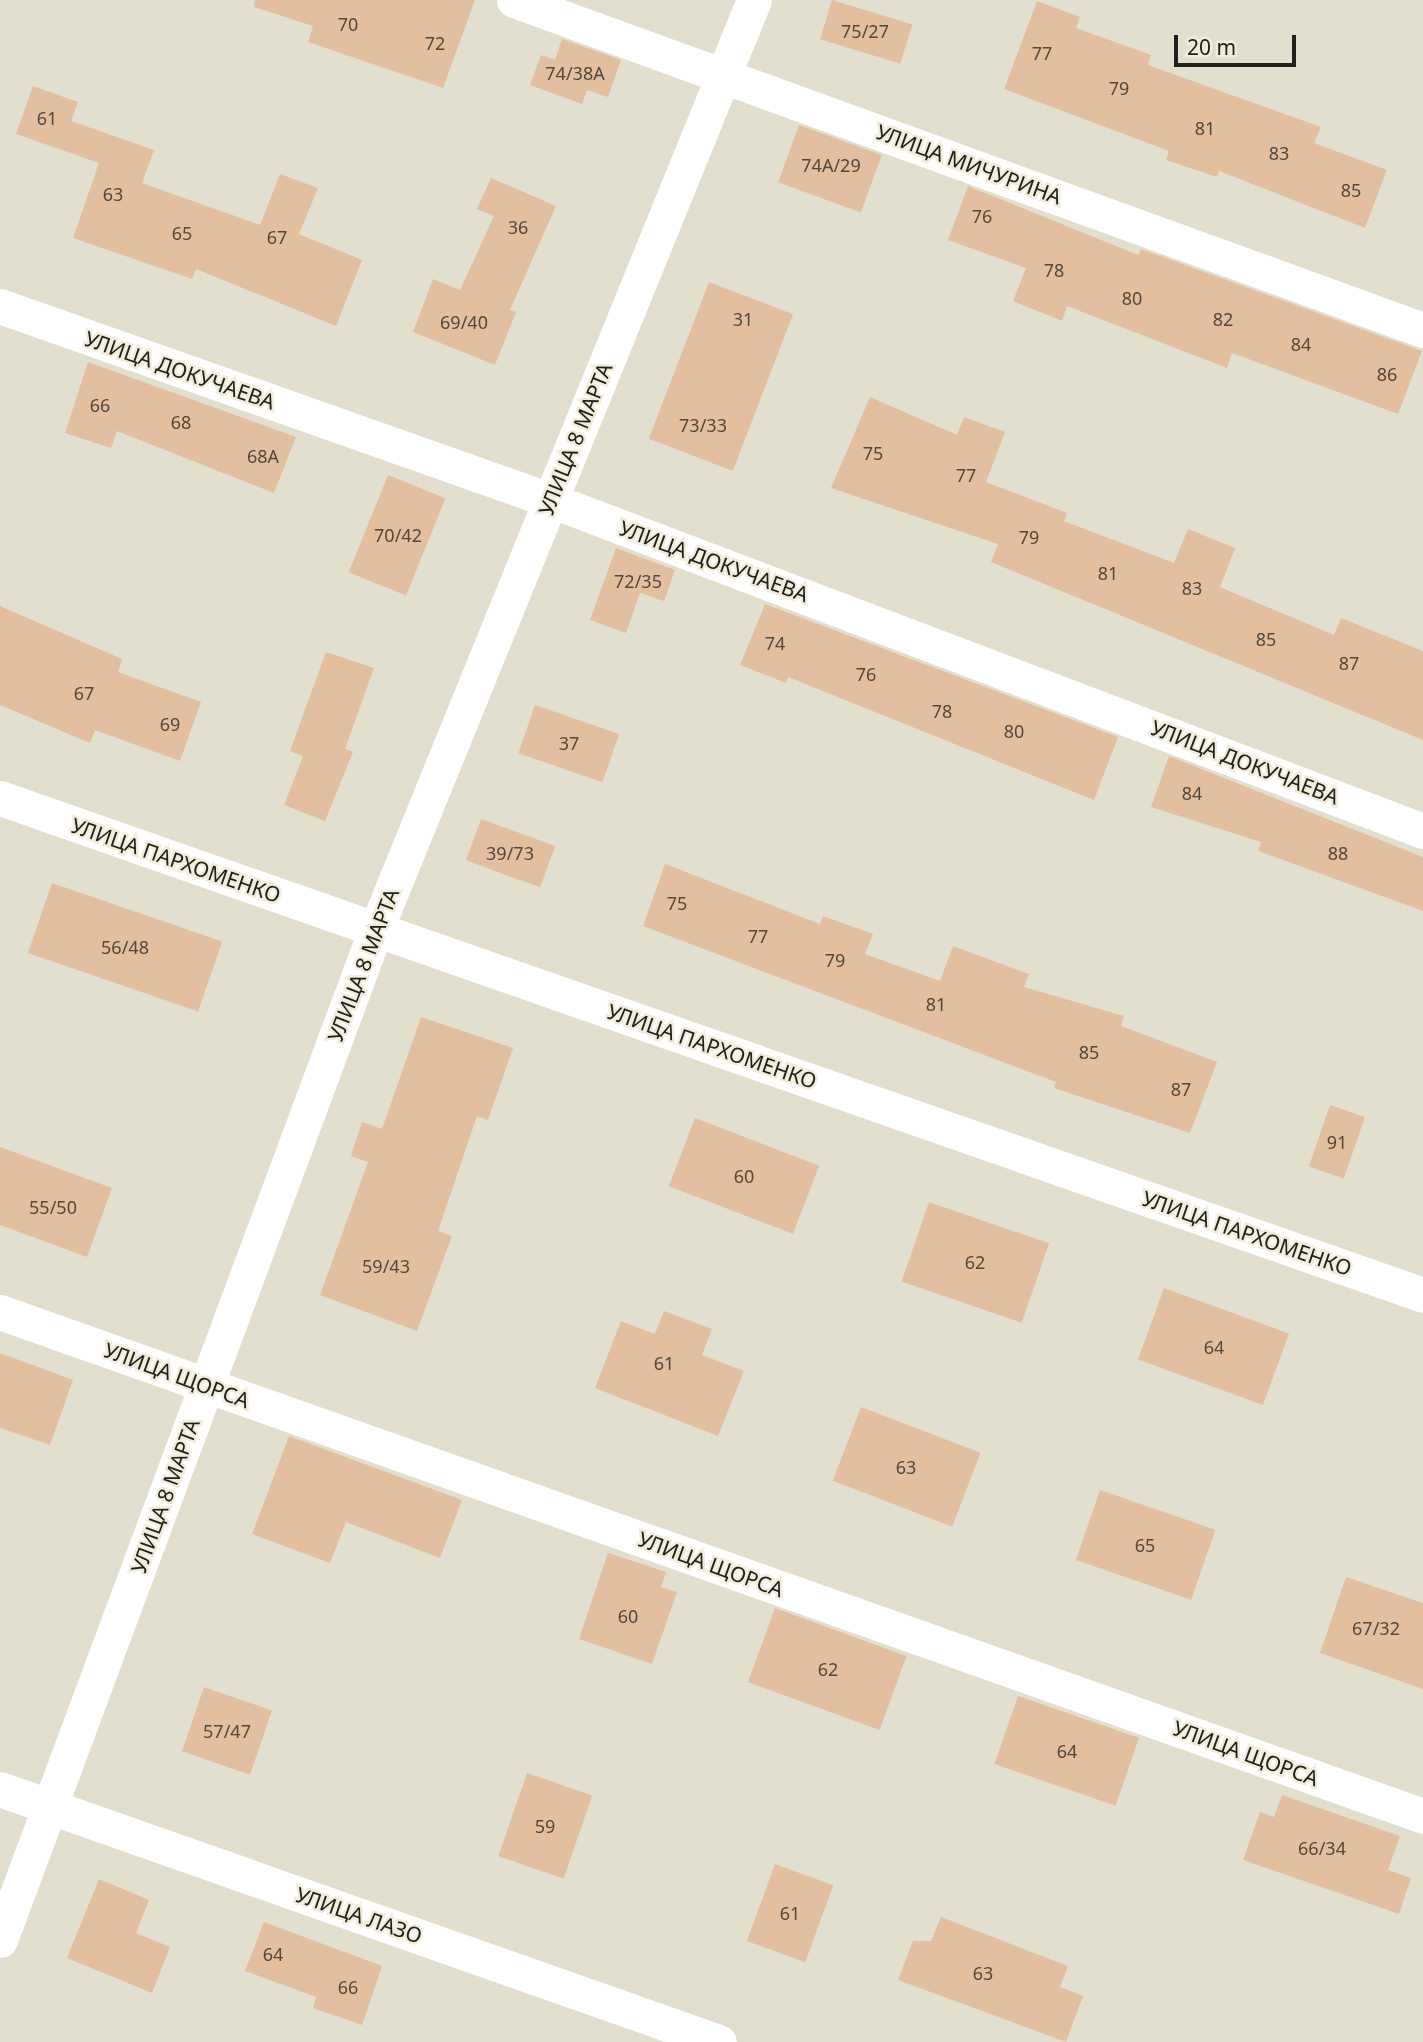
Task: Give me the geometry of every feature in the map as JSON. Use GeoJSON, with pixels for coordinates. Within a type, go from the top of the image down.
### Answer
{"type":"FeatureCollection","features":[{"type":"Feature","properties":{"kind":"street","name":"УЛИЦА МИЧУРИНА"},"geometry":{"type":"LineString","coordinates":[[514,0],[724,74],[1423,330]]}},
{"type":"Feature","properties":{"kind":"street","name":"УЛИЦА 8 МАРТА"},"geometry":{"type":"LineString","coordinates":[[0,1940],[376,929],[754,0]]}},
{"type":"Feature","properties":{"kind":"street","name":"УЛИЦА ДОКУЧАЕВА"},"geometry":{"type":"LineString","coordinates":[[0,306],[550,500],[1423,831]]}},
{"type":"Feature","properties":{"kind":"street","name":"УЛИЦА ПАРХОМЕНКО"},"geometry":{"type":"LineString","coordinates":[[0,798],[1423,1294]]}},
{"type":"Feature","properties":{"kind":"street","name":"УЛИЦА ЩОРСА"},"geometry":{"type":"LineString","coordinates":[[0,1312],[1423,1816]]}},
{"type":"Feature","properties":{"kind":"street","name":"УЛИЦА ЛАЗО"},"geometry":{"type":"LineString","coordinates":[[0,1789],[719,2042]]}},
{"type":"Feature","properties":{"kind":"building"},"geometry":{"type":"Polygon","coordinates":[[[255,0],[475,0],[443,88],[308,42],[313,26],[254,7],[255,0]]]}},
{"type":"Feature","properties":{"kind":"building"},"geometry":{"type":"Polygon","coordinates":[[[832,0],[912,25],[900,64],[820,39],[832,0]]]}},
{"type":"Feature","properties":{"kind":"building"},"geometry":{"type":"Polygon","coordinates":[[[1037,1],[1080,17],[1076,28],[1151,55],[1148,65],[1321,127],[1314,143],[1387,170],[1365,228],[1219,171],[1217,177],[1166,160],[1169,151],[1004,89],[1037,1]]]}},
{"type":"Feature","properties":{"kind":"building"},"geometry":{"type":"Polygon","coordinates":[[[562,39],[621,60],[608,97],[587,90],[582,104],[530,85],[541,55],[555,60],[562,39]]]}},
{"type":"Feature","properties":{"kind":"building"},"geometry":{"type":"Polygon","coordinates":[[[33,86],[78,102],[71,121],[154,150],[142,183],[260,225],[280,174],[318,188],[299,234],[362,260],[336,326],[196,269],[192,279],[73,238],[99,163],[16,134],[33,86]]]}},
{"type":"Feature","properties":{"kind":"building"},"geometry":{"type":"Polygon","coordinates":[[[799,125],[882,155],[861,212],[778,182],[799,125]]]}},
{"type":"Feature","properties":{"kind":"building"},"geometry":{"type":"Polygon","coordinates":[[[491,178],[556,206],[510,310],[516,312],[495,365],[413,332],[433,279],[460,290],[494,216],[477,209],[491,178]]]}},
{"type":"Feature","properties":{"kind":"building"},"geometry":{"type":"Polygon","coordinates":[[[968,186],[1138,255],[1141,249],[1422,351],[1398,414],[1232,353],[1227,368],[1067,306],[1062,321],[1013,301],[1026,268],[948,240],[968,186]]]}},
{"type":"Feature","properties":{"kind":"building"},"geometry":{"type":"Polygon","coordinates":[[[709,282],[793,314],[733,471],[649,439],[709,282]]]}},
{"type":"Feature","properties":{"kind":"building"},"geometry":{"type":"Polygon","coordinates":[[[88,362],[296,437],[274,493],[117,431],[111,448],[65,433],[88,362]]]}},
{"type":"Feature","properties":{"kind":"building"},"geometry":{"type":"Polygon","coordinates":[[[870,397],[957,435],[964,417],[1005,432],[986,482],[1067,513],[1064,521],[1174,563],[1188,529],[1235,548],[1220,587],[1334,635],[1341,618],[1423,651],[1423,740],[991,562],[998,544],[831,488],[870,397]]]}},
{"type":"Feature","properties":{"kind":"building"},"geometry":{"type":"Polygon","coordinates":[[[388,475],[445,498],[406,596],[349,572],[388,475]]]}},
{"type":"Feature","properties":{"kind":"building"},"geometry":{"type":"Polygon","coordinates":[[[616,548],[675,570],[664,601],[640,593],[626,633],[590,620],[616,548]]]}},
{"type":"Feature","properties":{"kind":"building"},"geometry":{"type":"Polygon","coordinates":[[[765,604],[1118,737],[1094,800],[788,677],[786,683],[740,665],[765,604]]]}},
{"type":"Feature","properties":{"kind":"building"},"geometry":{"type":"Polygon","coordinates":[[[0,606],[122,659],[118,672],[201,702],[180,761],[95,730],[90,743],[0,705],[0,606]]]}},
{"type":"Feature","properties":{"kind":"building"},"geometry":{"type":"Polygon","coordinates":[[[326,652],[374,668],[345,749],[353,752],[325,821],[284,805],[303,756],[290,751],[326,652]]]}},
{"type":"Feature","properties":{"kind":"building"},"geometry":{"type":"Polygon","coordinates":[[[535,705],[619,734],[603,782],[518,753],[535,705]]]}},
{"type":"Feature","properties":{"kind":"building"},"geometry":{"type":"Polygon","coordinates":[[[1169,756],[1423,857],[1423,911],[1258,851],[1261,842],[1151,807],[1169,756]]]}},
{"type":"Feature","properties":{"kind":"building"},"geometry":{"type":"Polygon","coordinates":[[[481,819],[555,846],[540,887],[466,860],[481,819]]]}},
{"type":"Feature","properties":{"kind":"building"},"geometry":{"type":"Polygon","coordinates":[[[665,864],[820,924],[823,916],[873,934],[865,954],[940,981],[953,946],[1029,974],[1024,987],[1124,1016],[1121,1026],[1217,1062],[1190,1133],[1054,1088],[1056,1082],[643,926],[665,864]]]}},
{"type":"Feature","properties":{"kind":"building"},"geometry":{"type":"Polygon","coordinates":[[[52,883],[222,942],[198,1012],[28,953],[52,883]]]}},
{"type":"Feature","properties":{"kind":"building"},"geometry":{"type":"Polygon","coordinates":[[[421,1017],[513,1048],[488,1120],[477,1116],[438,1231],[452,1236],[417,1331],[320,1295],[368,1162],[351,1156],[362,1122],[382,1129],[421,1017]]]}},
{"type":"Feature","properties":{"kind":"building"},"geometry":{"type":"Polygon","coordinates":[[[1330,1105],[1365,1117],[1344,1179],[1309,1166],[1330,1105]]]}},
{"type":"Feature","properties":{"kind":"building"},"geometry":{"type":"Polygon","coordinates":[[[695,1118],[819,1166],[793,1234],[669,1186],[695,1118]]]}},
{"type":"Feature","properties":{"kind":"building"},"geometry":{"type":"Polygon","coordinates":[[[0,1147],[112,1188],[87,1257],[0,1225],[0,1147]]]}},
{"type":"Feature","properties":{"kind":"building"},"geometry":{"type":"Polygon","coordinates":[[[929,1202],[1049,1243],[1022,1323],[902,1281],[929,1202]]]}},
{"type":"Feature","properties":{"kind":"building"},"geometry":{"type":"Polygon","coordinates":[[[1164,1288],[1289,1333],[1263,1405],[1138,1359],[1164,1288]]]}},
{"type":"Feature","properties":{"kind":"building"},"geometry":{"type":"Polygon","coordinates":[[[664,1311],[712,1329],[702,1355],[744,1371],[718,1436],[595,1388],[621,1321],[655,1334],[664,1311]]]}},
{"type":"Feature","properties":{"kind":"building"},"geometry":{"type":"Polygon","coordinates":[[[0,1353],[73,1380],[50,1445],[0,1428],[0,1353]]]}},
{"type":"Feature","properties":{"kind":"building"},"geometry":{"type":"Polygon","coordinates":[[[861,1407],[980,1453],[952,1527],[833,1481],[861,1407]]]}},
{"type":"Feature","properties":{"kind":"building"},"geometry":{"type":"Polygon","coordinates":[[[289,1436],[462,1500],[440,1558],[346,1522],[330,1563],[252,1534],[289,1436]]]}},
{"type":"Feature","properties":{"kind":"building"},"geometry":{"type":"Polygon","coordinates":[[[1100,1490],[1215,1530],[1191,1600],[1076,1560],[1100,1490]]]}},
{"type":"Feature","properties":{"kind":"building"},"geometry":{"type":"Polygon","coordinates":[[[608,1553],[666,1572],[661,1587],[677,1592],[652,1664],[579,1639],[608,1553]]]}},
{"type":"Feature","properties":{"kind":"building"},"geometry":{"type":"Polygon","coordinates":[[[1346,1577],[1423,1603],[1423,1689],[1320,1653],[1346,1577]]]}},
{"type":"Feature","properties":{"kind":"building"},"geometry":{"type":"Polygon","coordinates":[[[775,1608],[907,1656],[880,1730],[748,1682],[775,1608]]]}},
{"type":"Feature","properties":{"kind":"building"},"geometry":{"type":"Polygon","coordinates":[[[204,1687],[272,1710],[250,1775],[182,1751],[204,1687]]]}},
{"type":"Feature","properties":{"kind":"building"},"geometry":{"type":"Polygon","coordinates":[[[1018,1696],[1139,1738],[1116,1806],[995,1764],[1018,1696]]]}},
{"type":"Feature","properties":{"kind":"building"},"geometry":{"type":"Polygon","coordinates":[[[527,1773],[592,1795],[564,1879],[498,1856],[527,1773]]]}},
{"type":"Feature","properties":{"kind":"building"},"geometry":{"type":"Polygon","coordinates":[[[1282,1795],[1400,1836],[1388,1870],[1411,1878],[1399,1914],[1243,1860],[1260,1812],[1274,1817],[1282,1795]]]}},
{"type":"Feature","properties":{"kind":"building"},"geometry":{"type":"Polygon","coordinates":[[[775,1864],[833,1885],[805,1962],[747,1941],[775,1864]]]}},
{"type":"Feature","properties":{"kind":"building"},"geometry":{"type":"Polygon","coordinates":[[[99,1879],[149,1900],[136,1933],[170,1947],[152,1993],[67,1958],[99,1879]]]}},
{"type":"Feature","properties":{"kind":"building"},"geometry":{"type":"Polygon","coordinates":[[[941,1917],[1068,1966],[1060,1987],[1083,1996],[1066,2042],[898,1980],[913,1941],[931,1941],[941,1917]]]}},
{"type":"Feature","properties":{"kind":"building"},"geometry":{"type":"Polygon","coordinates":[[[264,1922],[382,1966],[362,2025],[313,2008],[316,1997],[245,1971],[264,1922]]]}}]}
